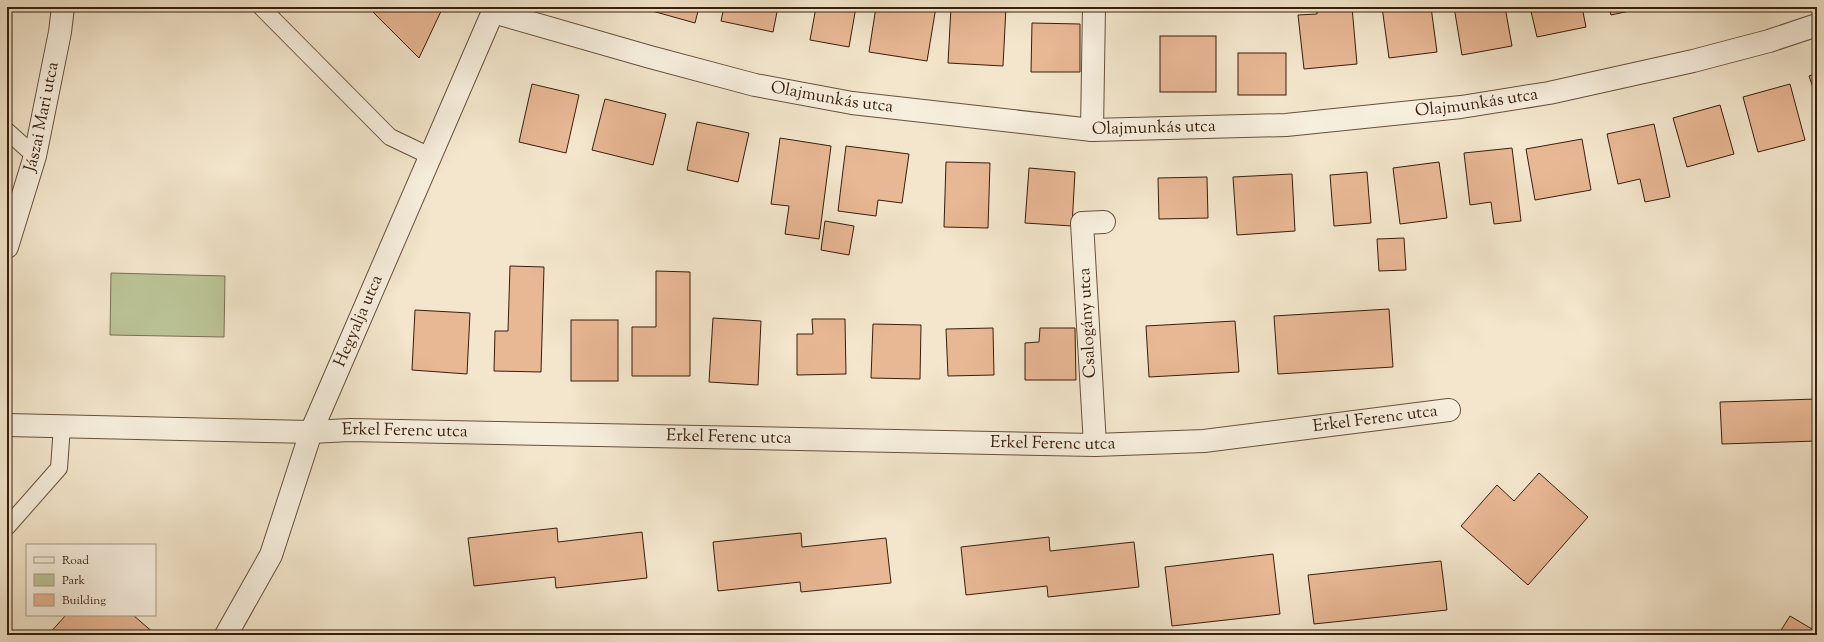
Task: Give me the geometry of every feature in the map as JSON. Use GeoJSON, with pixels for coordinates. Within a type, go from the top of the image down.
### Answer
{"type":"FeatureCollection","features":[{"type":"Feature","properties":{"kind":"street","name":"Jászai Mari utca"},"geometry":{"type":"LineString","coordinates":[[7,247],[35,156],[60,32],[63,7]]}},
{"type":"Feature","properties":{"kind":"street"},"geometry":{"type":"LineString","coordinates":[[1092,130],[1094,7]]}},
{"type":"Feature","properties":{"kind":"street","name":"Hegyalja utca"},"geometry":{"type":"LineString","coordinates":[[226,635],[271,555],[311,432],[494,9]]}},
{"type":"Feature","properties":{"kind":"street","name":"Olajmunkás utca"},"geometry":{"type":"LineString","coordinates":[[494,9],[650,57],[755,84],[852,103],[1092,130],[1286,126],[1461,107],[1549,93],[1693,61],[1770,41],[1817,24]]}},
{"type":"Feature","properties":{"kind":"street","name":"Csalogány utca"},"geometry":{"type":"LineString","coordinates":[[1094,445],[1082,223],[1104,222]]}},
{"type":"Feature","properties":{"kind":"street","name":"Erkel Ferenc utca"},"geometry":{"type":"LineString","coordinates":[[7,425],[311,432],[350,430],[1094,445],[1204,441],[1450,410]]}},
{"type":"Feature","properties":{"kind":"lane"},"geometry":{"type":"LineString","coordinates":[[261,7],[390,137],[430,156]]}},
{"type":"Feature","properties":{"kind":"lane"},"geometry":{"type":"LineString","coordinates":[[7,131],[35,156]]}},
{"type":"Feature","properties":{"kind":"lane"},"geometry":{"type":"LineString","coordinates":[[7,527],[59,468],[62,426]]}},
{"type":"Feature","properties":{"kind":"green space"},"geometry":{"type":"Polygon","coordinates":[[[111,273],[225,276],[224,337],[110,335],[111,273]]]}},
{"type":"Feature","properties":{"kind":"building"},"geometry":{"type":"Polygon","coordinates":[[[368,7],[443,7],[419,58],[368,7]]]}},
{"type":"Feature","properties":{"kind":"building"},"geometry":{"type":"Polygon","coordinates":[[[638,7],[699,7],[695,23],[638,7]]]}},
{"type":"Feature","properties":{"kind":"building"},"geometry":{"type":"Polygon","coordinates":[[[724,7],[778,7],[773,32],[721,21],[724,7]]]}},
{"type":"Feature","properties":{"kind":"building"},"geometry":{"type":"Polygon","coordinates":[[[816,7],[856,7],[849,47],[810,40],[816,7]]]}},
{"type":"Feature","properties":{"kind":"building"},"geometry":{"type":"Polygon","coordinates":[[[876,7],[936,7],[927,61],[869,52],[876,7]]]}},
{"type":"Feature","properties":{"kind":"building"},"geometry":{"type":"Polygon","coordinates":[[[951,7],[1006,7],[1003,66],[948,63],[951,7]]]}},
{"type":"Feature","properties":{"kind":"building"},"geometry":{"type":"Polygon","coordinates":[[[1317,7],[1352,7],[1357,64],[1304,69],[1298,15],[1317,14],[1317,7]]]}},
{"type":"Feature","properties":{"kind":"building"},"geometry":{"type":"Polygon","coordinates":[[[1382,7],[1431,7],[1437,52],[1389,58],[1382,7]]]}},
{"type":"Feature","properties":{"kind":"building"},"geometry":{"type":"Polygon","coordinates":[[[1454,7],[1505,7],[1512,46],[1462,55],[1454,7]]]}},
{"type":"Feature","properties":{"kind":"building"},"geometry":{"type":"Polygon","coordinates":[[[1530,7],[1582,7],[1586,27],[1537,37],[1530,7]]]}},
{"type":"Feature","properties":{"kind":"building"},"geometry":{"type":"Polygon","coordinates":[[[1609,7],[1648,7],[1611,15],[1609,7]]]}},
{"type":"Feature","properties":{"kind":"building"},"geometry":{"type":"Polygon","coordinates":[[[1032,23],[1080,24],[1080,72],[1031,72],[1032,23]]]}},
{"type":"Feature","properties":{"kind":"building"},"geometry":{"type":"Polygon","coordinates":[[[1160,36],[1216,36],[1216,92],[1160,92],[1160,36]]]}},
{"type":"Feature","properties":{"kind":"building"},"geometry":{"type":"Polygon","coordinates":[[[1238,53],[1286,53],[1286,95],[1238,95],[1238,53]]]}},
{"type":"Feature","properties":{"kind":"building"},"geometry":{"type":"Polygon","coordinates":[[[1817,73],[1817,99],[1809,76],[1817,73]]]}},
{"type":"Feature","properties":{"kind":"building"},"geometry":{"type":"Polygon","coordinates":[[[532,84],[579,95],[566,153],[519,142],[532,84]]]}},
{"type":"Feature","properties":{"kind":"building"},"geometry":{"type":"Polygon","coordinates":[[[1790,84],[1805,140],[1758,152],[1743,97],[1790,84]]]}},
{"type":"Feature","properties":{"kind":"building"},"geometry":{"type":"Polygon","coordinates":[[[605,99],[666,114],[653,165],[592,150],[605,99]]]}},
{"type":"Feature","properties":{"kind":"building"},"geometry":{"type":"Polygon","coordinates":[[[1720,105],[1734,154],[1687,167],[1673,118],[1720,105]]]}},
{"type":"Feature","properties":{"kind":"building"},"geometry":{"type":"Polygon","coordinates":[[[697,122],[749,133],[738,182],[687,170],[697,122]]]}},
{"type":"Feature","properties":{"kind":"building"},"geometry":{"type":"Polygon","coordinates":[[[1654,124],[1670,197],[1645,202],[1640,179],[1618,184],[1607,134],[1654,124]]]}},
{"type":"Feature","properties":{"kind":"building"},"geometry":{"type":"Polygon","coordinates":[[[780,138],[831,146],[819,239],[785,234],[789,206],[771,204],[780,138]]]}},
{"type":"Feature","properties":{"kind":"building"},"geometry":{"type":"Polygon","coordinates":[[[1582,139],[1591,190],[1535,200],[1526,149],[1582,139]]]}},
{"type":"Feature","properties":{"kind":"building"},"geometry":{"type":"Polygon","coordinates":[[[846,146],[909,154],[902,203],[878,200],[876,216],[838,211],[846,146]]]}},
{"type":"Feature","properties":{"kind":"building"},"geometry":{"type":"Polygon","coordinates":[[[1512,148],[1521,221],[1494,224],[1491,202],[1470,205],[1464,153],[1512,148]]]}},
{"type":"Feature","properties":{"kind":"building"},"geometry":{"type":"Polygon","coordinates":[[[946,162],[990,163],[988,228],[944,227],[946,162]]]}},
{"type":"Feature","properties":{"kind":"building"},"geometry":{"type":"Polygon","coordinates":[[[1439,162],[1447,218],[1400,224],[1393,168],[1439,162]]]}},
{"type":"Feature","properties":{"kind":"building"},"geometry":{"type":"Polygon","coordinates":[[[1029,168],[1075,172],[1072,226],[1025,223],[1029,168]]]}},
{"type":"Feature","properties":{"kind":"building"},"geometry":{"type":"Polygon","coordinates":[[[1367,172],[1371,223],[1334,226],[1330,175],[1367,172]]]}},
{"type":"Feature","properties":{"kind":"building"},"geometry":{"type":"Polygon","coordinates":[[[1292,174],[1295,231],[1237,235],[1233,177],[1292,174]]]}},
{"type":"Feature","properties":{"kind":"building"},"geometry":{"type":"Polygon","coordinates":[[[1207,177],[1208,218],[1159,219],[1158,178],[1207,177]]]}},
{"type":"Feature","properties":{"kind":"building"},"geometry":{"type":"Polygon","coordinates":[[[825,221],[854,226],[849,255],[821,250],[825,221]]]}},
{"type":"Feature","properties":{"kind":"building"},"geometry":{"type":"Polygon","coordinates":[[[1404,238],[1406,270],[1379,271],[1377,239],[1404,238]]]}},
{"type":"Feature","properties":{"kind":"building"},"geometry":{"type":"Polygon","coordinates":[[[510,266],[544,267],[541,372],[494,371],[495,331],[508,331],[510,266]]]}},
{"type":"Feature","properties":{"kind":"building"},"geometry":{"type":"Polygon","coordinates":[[[656,271],[690,272],[690,376],[632,376],[632,327],[656,327],[656,271]]]}},
{"type":"Feature","properties":{"kind":"building"},"geometry":{"type":"Polygon","coordinates":[[[1389,309],[1393,367],[1278,374],[1274,316],[1389,309]]]}},
{"type":"Feature","properties":{"kind":"building"},"geometry":{"type":"Polygon","coordinates":[[[415,310],[470,313],[467,374],[412,370],[415,310]]]}},
{"type":"Feature","properties":{"kind":"building"},"geometry":{"type":"Polygon","coordinates":[[[713,318],[761,321],[758,385],[709,382],[713,318]]]}},
{"type":"Feature","properties":{"kind":"building"},"geometry":{"type":"Polygon","coordinates":[[[812,319],[845,319],[846,374],[797,375],[797,334],[813,334],[812,319]]]}},
{"type":"Feature","properties":{"kind":"building"},"geometry":{"type":"Polygon","coordinates":[[[571,320],[618,320],[618,381],[571,381],[571,320]]]}},
{"type":"Feature","properties":{"kind":"building"},"geometry":{"type":"Polygon","coordinates":[[[1235,321],[1239,372],[1149,377],[1146,326],[1235,321]]]}},
{"type":"Feature","properties":{"kind":"building"},"geometry":{"type":"Polygon","coordinates":[[[873,324],[921,325],[920,379],[871,378],[873,324]]]}},
{"type":"Feature","properties":{"kind":"building"},"geometry":{"type":"Polygon","coordinates":[[[993,328],[994,375],[948,376],[946,329],[993,328]]]}},
{"type":"Feature","properties":{"kind":"building"},"geometry":{"type":"Polygon","coordinates":[[[1040,328],[1075,328],[1076,380],[1025,380],[1025,343],[1039,342],[1040,328]]]}},
{"type":"Feature","properties":{"kind":"building"},"geometry":{"type":"Polygon","coordinates":[[[1817,399],[1817,441],[1722,444],[1720,402],[1817,399]]]}},
{"type":"Feature","properties":{"kind":"building"},"geometry":{"type":"Polygon","coordinates":[[[1539,473],[1588,517],[1528,585],[1461,526],[1497,485],[1514,501],[1539,473]]]}},
{"type":"Feature","properties":{"kind":"building"},"geometry":{"type":"Polygon","coordinates":[[[557,528],[558,542],[642,532],[647,578],[556,588],[555,577],[474,586],[468,538],[557,528]]]}},
{"type":"Feature","properties":{"kind":"building"},"geometry":{"type":"Polygon","coordinates":[[[801,533],[802,547],[886,538],[891,583],[801,592],[800,582],[718,591],[713,542],[801,533]]]}},
{"type":"Feature","properties":{"kind":"building"},"geometry":{"type":"Polygon","coordinates":[[[1049,537],[1050,551],[1134,542],[1139,587],[1048,597],[1047,586],[966,595],[961,547],[1049,537]]]}},
{"type":"Feature","properties":{"kind":"building"},"geometry":{"type":"Polygon","coordinates":[[[1273,554],[1280,614],[1172,626],[1165,567],[1273,554]]]}},
{"type":"Feature","properties":{"kind":"building"},"geometry":{"type":"Polygon","coordinates":[[[1441,561],[1447,610],[1314,624],[1308,575],[1441,561]]]}},
{"type":"Feature","properties":{"kind":"building"},"geometry":{"type":"Polygon","coordinates":[[[65,616],[134,616],[155,634],[48,635],[65,616]]]}},
{"type":"Feature","properties":{"kind":"building"},"geometry":{"type":"Polygon","coordinates":[[[1790,616],[1817,632],[1817,635],[1778,635],[1790,616]]]}}]}
